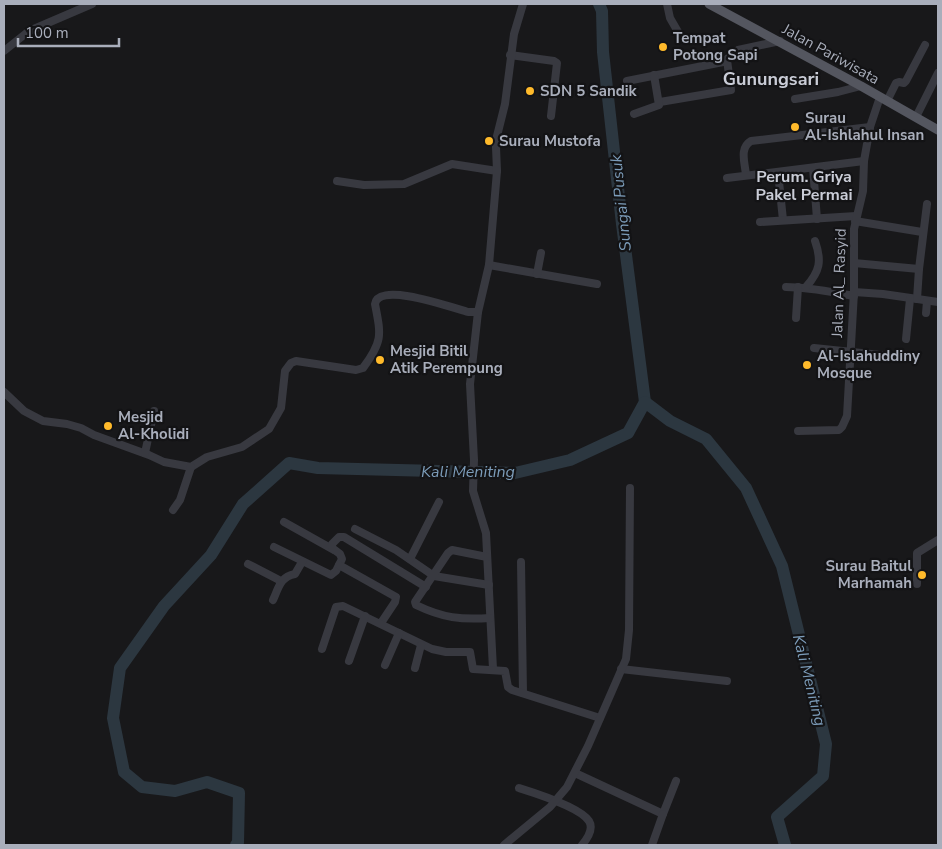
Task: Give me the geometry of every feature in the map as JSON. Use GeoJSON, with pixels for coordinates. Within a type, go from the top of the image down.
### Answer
{"type":"FeatureCollection","features":[{"type":"Feature","properties":{"kind":"main road","name":"Jalan Pariwisata"},"geometry":{"type":"LineString","coordinates":[[709,4],[938,130]]}},
{"type":"Feature","properties":{"kind":"street"},"geometry":{"type":"LineString","coordinates":[[4,51],[30,31],[92,4]]}},
{"type":"Feature","properties":{"kind":"street"},"geometry":{"type":"LineString","coordinates":[[493,669],[486,532],[473,491],[474,460],[470,384],[478,312],[489,265],[497,171],[496,142],[505,104],[510,55],[523,4]]}},
{"type":"Feature","properties":{"kind":"street"},"geometry":{"type":"LineString","coordinates":[[667,4],[670,18],[681,37]]}},
{"type":"Feature","properties":{"kind":"street"},"geometry":{"type":"LineString","coordinates":[[627,81],[721,62],[727,60],[738,50],[780,42]]}},
{"type":"Feature","properties":{"kind":"street","name":"Jalan Al_ Rasyid"},"geometry":{"type":"LineString","coordinates":[[798,431],[839,430],[848,412],[854,294],[853,238],[863,191],[864,161],[870,127],[883,99],[896,83],[904,83],[906,81],[925,45]]}},
{"type":"Feature","properties":{"kind":"street"},"geometry":{"type":"LineString","coordinates":[[510,55],[557,63],[551,116]]}},
{"type":"Feature","properties":{"kind":"street"},"geometry":{"type":"LineString","coordinates":[[634,114],[658,106],[660,102],[732,94],[727,60]]}},
{"type":"Feature","properties":{"kind":"street"},"geometry":{"type":"LineString","coordinates":[[916,117],[938,74]]}},
{"type":"Feature","properties":{"kind":"street"},"geometry":{"type":"LineString","coordinates":[[654,75],[660,102]]}},
{"type":"Feature","properties":{"kind":"street"},"geometry":{"type":"LineString","coordinates":[[796,99],[861,86]]}},
{"type":"Feature","properties":{"kind":"street"},"geometry":{"type":"LineString","coordinates":[[746,175],[743,150],[745,145],[751,141],[870,127]]}},
{"type":"Feature","properties":{"kind":"street"},"geometry":{"type":"LineString","coordinates":[[727,178],[864,161]]}},
{"type":"Feature","properties":{"kind":"street"},"geometry":{"type":"LineString","coordinates":[[337,181],[364,186],[404,184],[452,164],[497,171]]}},
{"type":"Feature","properties":{"kind":"street"},"geometry":{"type":"LineString","coordinates":[[813,168],[817,219]]}},
{"type":"Feature","properties":{"kind":"street"},"geometry":{"type":"LineString","coordinates":[[778,172],[782,220]]}},
{"type":"Feature","properties":{"kind":"street"},"geometry":{"type":"LineString","coordinates":[[906,339],[919,269],[922,232],[927,204]]}},
{"type":"Feature","properties":{"kind":"street"},"geometry":{"type":"LineString","coordinates":[[760,222],[856,218],[922,232]]}},
{"type":"Feature","properties":{"kind":"street"},"geometry":{"type":"LineString","coordinates":[[796,318],[802,287],[814,278],[819,266],[819,253],[815,241]]}},
{"type":"Feature","properties":{"kind":"street"},"geometry":{"type":"LineString","coordinates":[[537,274],[542,253]]}},
{"type":"Feature","properties":{"kind":"street"},"geometry":{"type":"LineString","coordinates":[[854,263],[919,269]]}},
{"type":"Feature","properties":{"kind":"street"},"geometry":{"type":"LineString","coordinates":[[489,265],[597,284]]}},
{"type":"Feature","properties":{"kind":"street"},"geometry":{"type":"LineString","coordinates":[[786,287],[802,287],[854,294],[884,294],[938,302]]}},
{"type":"Feature","properties":{"kind":"street"},"geometry":{"type":"LineString","coordinates":[[172,510],[180,500],[190,468],[207,457],[242,447],[269,429],[281,408],[286,371],[291,363],[296,362],[356,370],[363,368],[379,338],[380,332],[375,304],[379,296],[402,295],[468,312],[478,312]]}},
{"type":"Feature","properties":{"kind":"street"},"geometry":{"type":"LineString","coordinates":[[926,313],[927,301]]}},
{"type":"Feature","properties":{"kind":"street"},"geometry":{"type":"LineString","coordinates":[[814,348],[890,356]]}},
{"type":"Feature","properties":{"kind":"street"},"geometry":{"type":"LineString","coordinates":[[4,392],[24,411],[36,418],[49,423],[67,424],[81,428],[94,435],[174,465],[190,468]]}},
{"type":"Feature","properties":{"kind":"street"},"geometry":{"type":"LineString","coordinates":[[145,454],[154,411]]}},
{"type":"Feature","properties":{"kind":"street"},"geometry":{"type":"LineString","coordinates":[[504,845],[557,801],[575,773],[626,659],[629,630],[630,488]]}},
{"type":"Feature","properties":{"kind":"street"},"geometry":{"type":"LineString","coordinates":[[410,559],[438,502]]}},
{"type":"Feature","properties":{"kind":"street"},"geometry":{"type":"LineString","coordinates":[[274,547],[331,575],[334,574],[339,565],[342,556],[284,522]]}},
{"type":"Feature","properties":{"kind":"street"},"geometry":{"type":"LineString","coordinates":[[355,529],[396,550],[434,576],[489,585]]}},
{"type":"Feature","properties":{"kind":"street"},"geometry":{"type":"LineString","coordinates":[[334,550],[332,544],[339,537],[344,536],[426,587]]}},
{"type":"Feature","properties":{"kind":"street"},"geometry":{"type":"LineString","coordinates":[[916,584],[916,552],[938,540]]}},
{"type":"Feature","properties":{"kind":"street"},"geometry":{"type":"LineString","coordinates":[[487,556],[452,550],[448,553],[416,601],[416,604],[440,616],[490,618]]}},
{"type":"Feature","properties":{"kind":"street"},"geometry":{"type":"LineString","coordinates":[[274,600],[281,581],[288,575],[295,574],[302,562]]}},
{"type":"Feature","properties":{"kind":"street"},"geometry":{"type":"LineString","coordinates":[[521,562],[523,693]]}},
{"type":"Feature","properties":{"kind":"street"},"geometry":{"type":"LineString","coordinates":[[248,564],[281,581]]}},
{"type":"Feature","properties":{"kind":"street"},"geometry":{"type":"LineString","coordinates":[[339,565],[396,596],[395,602],[382,623]]}},
{"type":"Feature","properties":{"kind":"street"},"geometry":{"type":"LineString","coordinates":[[322,649],[336,607],[343,606],[382,623],[421,645],[432,649],[446,652],[470,652],[474,669],[505,670],[510,689],[600,718]]}},
{"type":"Feature","properties":{"kind":"street"},"geometry":{"type":"LineString","coordinates":[[348,661],[365,616]]}},
{"type":"Feature","properties":{"kind":"street"},"geometry":{"type":"LineString","coordinates":[[385,665],[399,633]]}},
{"type":"Feature","properties":{"kind":"street"},"geometry":{"type":"LineString","coordinates":[[415,668],[421,645]]}},
{"type":"Feature","properties":{"kind":"street"},"geometry":{"type":"LineString","coordinates":[[621,669],[727,681]]}},
{"type":"Feature","properties":{"kind":"street"},"geometry":{"type":"LineString","coordinates":[[575,773],[663,814]]}},
{"type":"Feature","properties":{"kind":"street"},"geometry":{"type":"LineString","coordinates":[[652,845],[676,781]]}},
{"type":"Feature","properties":{"kind":"street"},"geometry":{"type":"LineString","coordinates":[[519,788],[557,801],[588,820],[591,828],[590,833],[582,845]]}},
{"type":"Feature","properties":{"kind":"waterway","name":"Sungai Pusuk"},"geometry":{"type":"LineString","coordinates":[[599,4],[602,11],[603,52],[622,224],[645,402]]}},
{"type":"Feature","properties":{"kind":"waterway","name":"Kali Meniting"},"geometry":{"type":"LineString","coordinates":[[236,845],[238,843],[239,793],[207,782],[175,791],[142,787],[124,772],[113,718],[120,668],[164,606],[211,555],[243,504],[289,463],[318,468],[515,473],[570,460],[628,433],[645,402],[670,421],[706,439],[746,488],[782,566],[826,744],[823,776],[777,817],[785,845]]}},
{"type":"Feature","properties":{"kind":"place","name":"Tempat Potong Sapi"},"geometry":{"type":"Point","coordinates":[663,47]}},
{"type":"Feature","properties":{"kind":"place","name":"SDN 5 Sandik"},"geometry":{"type":"Point","coordinates":[530,91]}},
{"type":"Feature","properties":{"kind":"place","name":"Surau Al-Ishlahul Insan"},"geometry":{"type":"Point","coordinates":[795,127]}},
{"type":"Feature","properties":{"kind":"place","name":"Surau Mustofa"},"geometry":{"type":"Point","coordinates":[489,141]}},
{"type":"Feature","properties":{"kind":"place","name":"Mesjid Bitil Atik Perempung"},"geometry":{"type":"Point","coordinates":[380,360]}},
{"type":"Feature","properties":{"kind":"place","name":"Al-Islahuddiny Mosque"},"geometry":{"type":"Point","coordinates":[807,365]}},
{"type":"Feature","properties":{"kind":"place","name":"Mesjid Al-Kholidi"},"geometry":{"type":"Point","coordinates":[108,426]}},
{"type":"Feature","properties":{"kind":"place","name":"Surau Baitul Marhamah"},"geometry":{"type":"Point","coordinates":[922,575]}},
{"type":"Feature","properties":{"kind":"district","name":"Gunungsari"},"geometry":{"type":"Point","coordinates":[771,79]}},
{"type":"Feature","properties":{"kind":"district","name":"Perum. Griya Pakel Permai"},"geometry":{"type":"Point","coordinates":[804,185]}}]}
